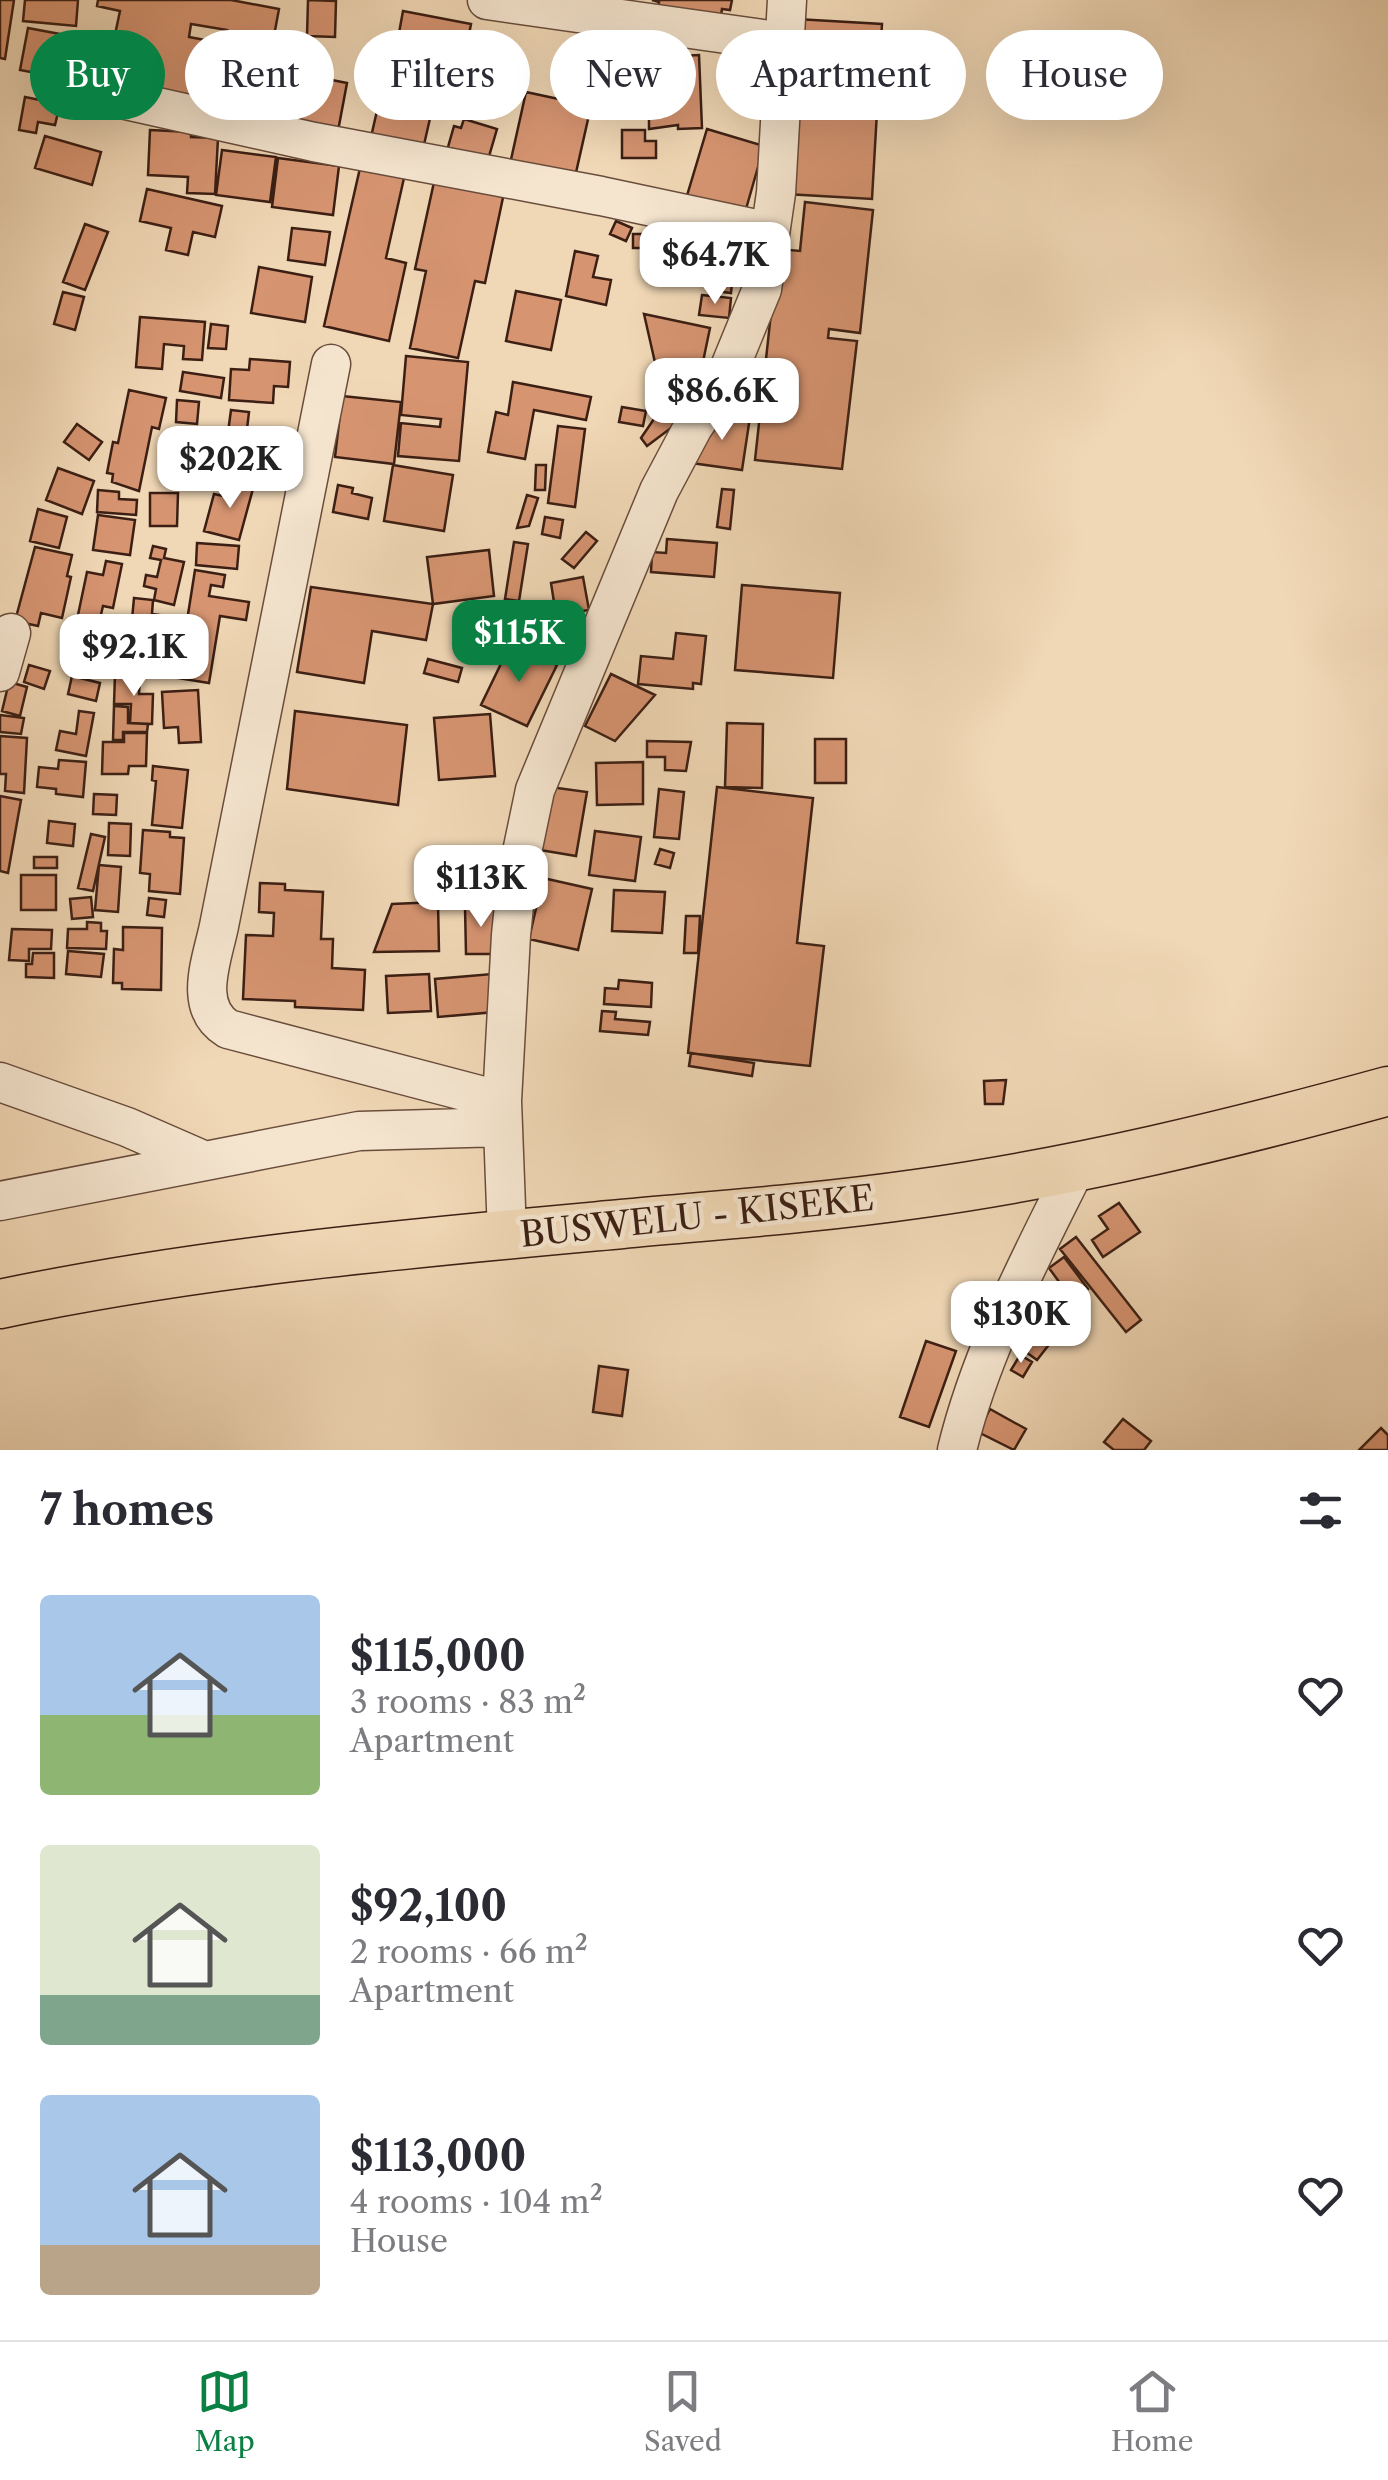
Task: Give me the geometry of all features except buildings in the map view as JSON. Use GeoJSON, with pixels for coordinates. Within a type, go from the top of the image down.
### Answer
{"type":"FeatureCollection","features":[{"type":"Feature","properties":{"kind":"main road","name":"BUSWELU - KISEKE"},"geometry":{"type":"LineString","coordinates":[[0,1304],[205,1268],[934,1192],[1075,1169],[1388,1091]]}},
{"type":"Feature","properties":{"kind":"street"},"geometry":{"type":"LineString","coordinates":[[487,0],[716,32]]}},
{"type":"Feature","properties":{"kind":"street"},"geometry":{"type":"LineString","coordinates":[[784,30],[787,0]]}},
{"type":"Feature","properties":{"kind":"street"},"geometry":{"type":"LineString","coordinates":[[165,109],[770,232]]}},
{"type":"Feature","properties":{"kind":"street"},"geometry":{"type":"LineString","coordinates":[[507,1234],[503,1114],[517,876],[536,790],[659,491],[693,428],[723,384],[762,288],[776,193],[779,120]]}},
{"type":"Feature","properties":{"kind":"street"},"geometry":{"type":"LineString","coordinates":[[331,364],[215,943],[207,1000],[211,1016],[228,1030],[503,1114]]}},
{"type":"Feature","properties":{"kind":"street"},"geometry":{"type":"LineString","coordinates":[[0,672],[11,633]]}},
{"type":"Feature","properties":{"kind":"street"},"geometry":{"type":"LineString","coordinates":[[0,1082],[128,1127],[205,1161]]}},
{"type":"Feature","properties":{"kind":"street"},"geometry":{"type":"LineString","coordinates":[[0,1201],[359,1131],[503,1114]]}},
{"type":"Feature","properties":{"kind":"street"},"geometry":{"type":"LineString","coordinates":[[957,1450],[995,1334],[1075,1169]]}}]}
